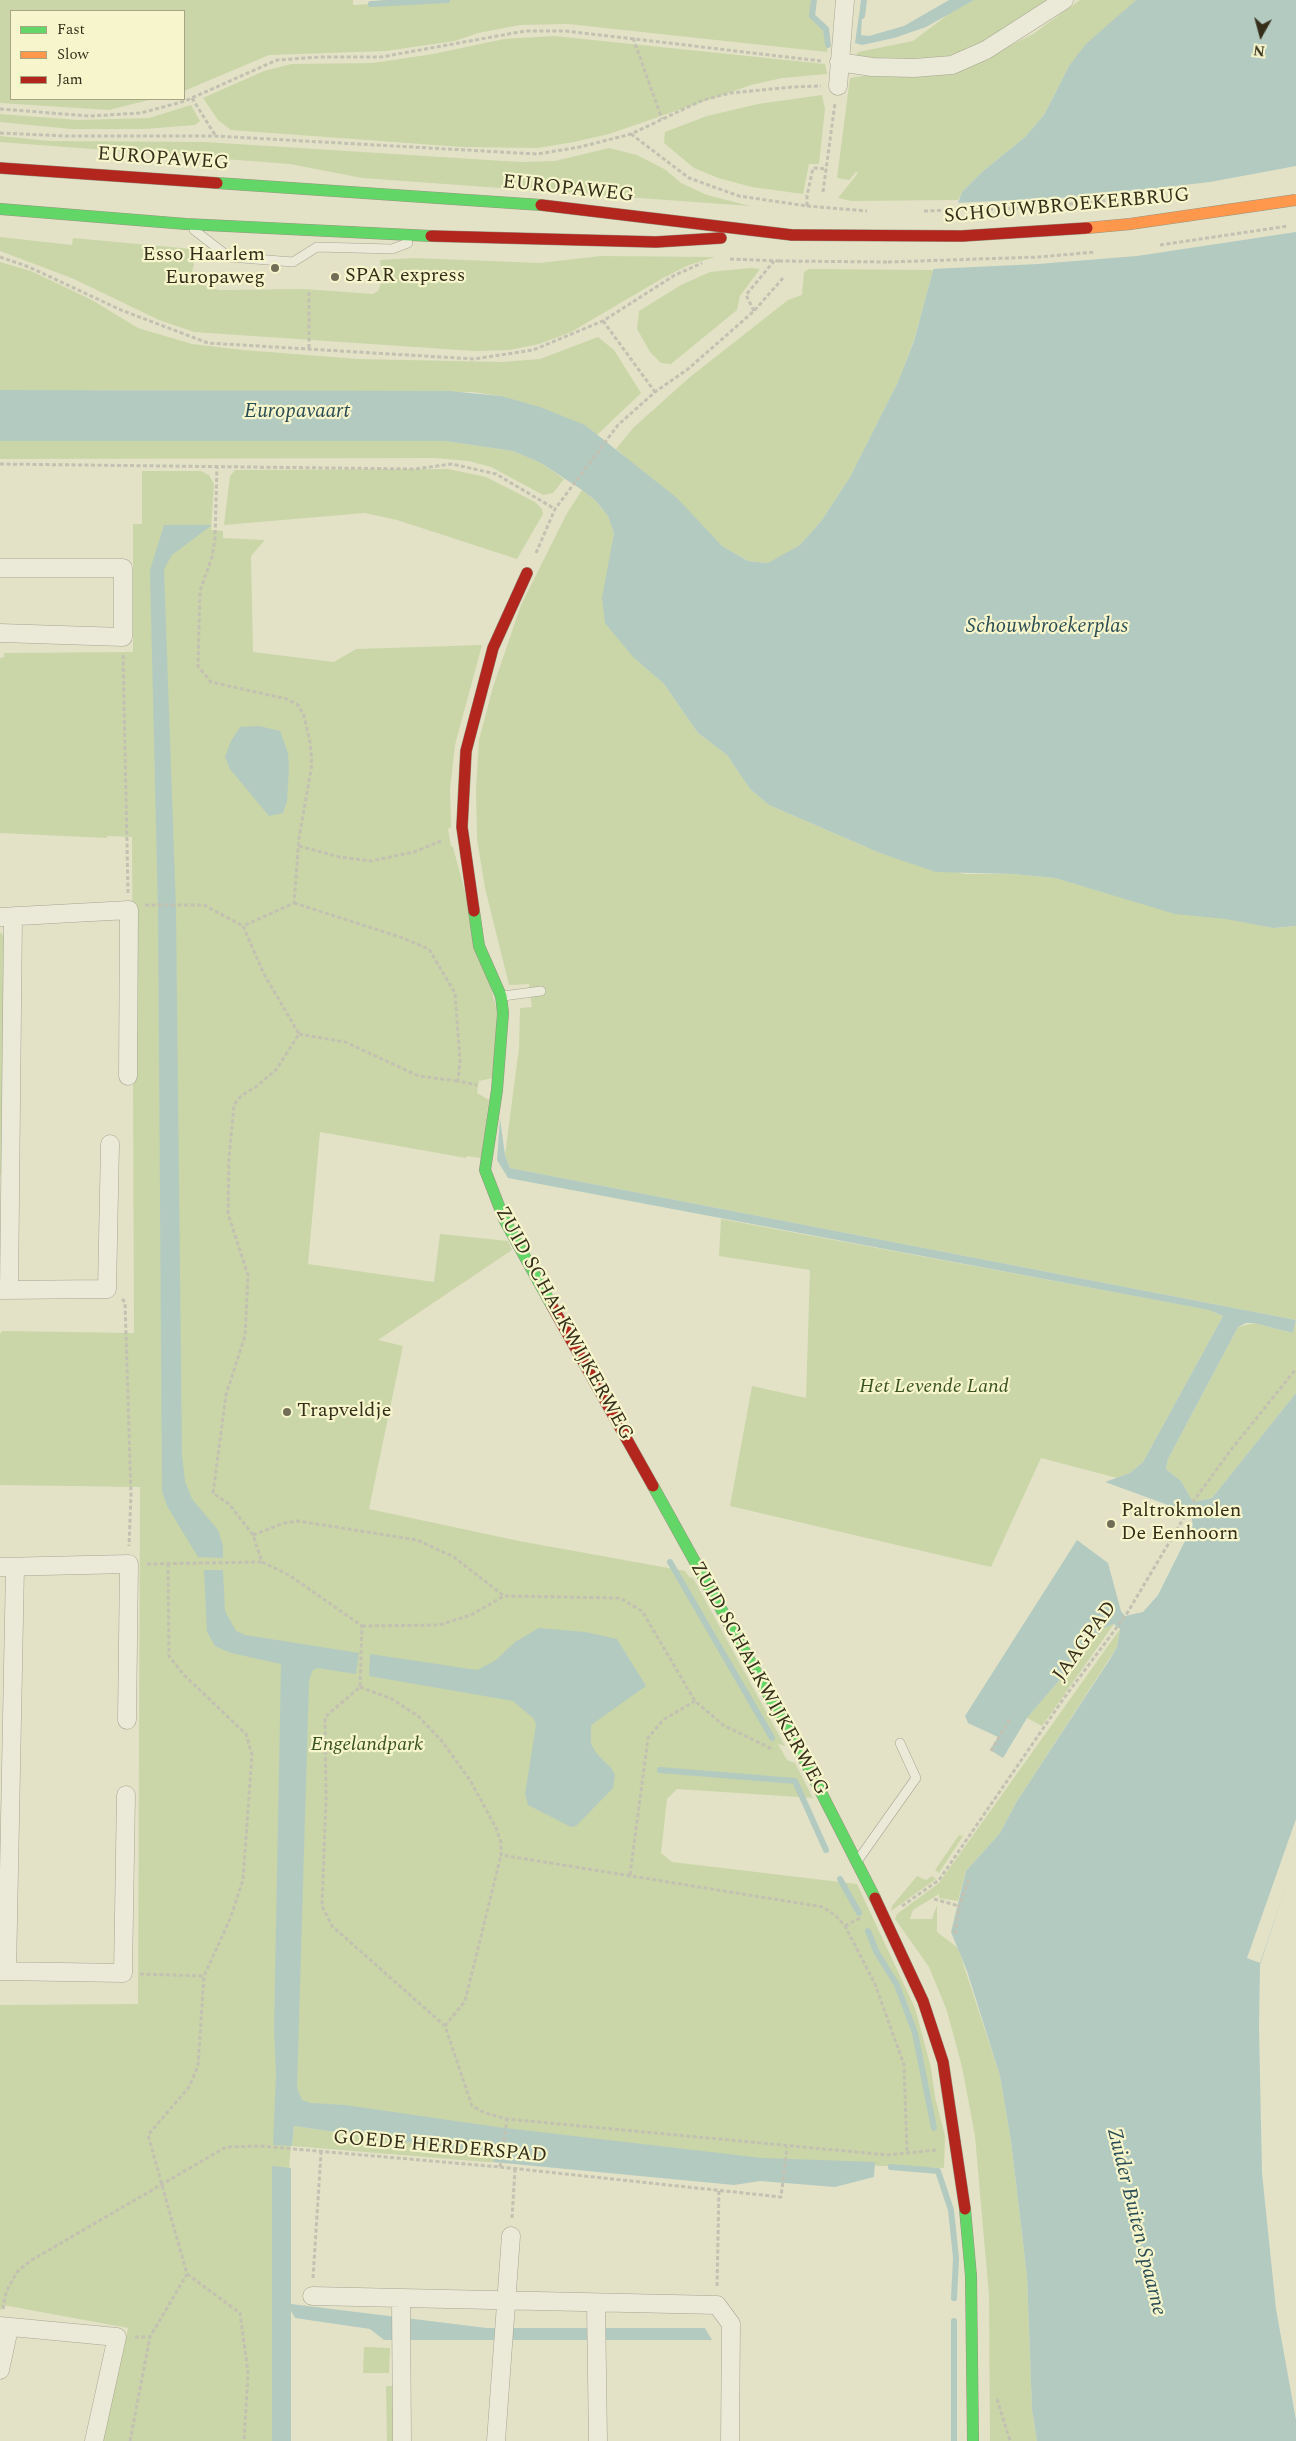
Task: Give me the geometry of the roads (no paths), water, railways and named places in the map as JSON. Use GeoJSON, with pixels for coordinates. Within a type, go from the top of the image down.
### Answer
{"type":"FeatureCollection","features":[{"type":"Feature","properties":{"kind":"main road","name":"EUROPAWEG"},"geometry":{"type":"LineString","coordinates":[[0,168],[548,205],[787,235]]}},
{"type":"Feature","properties":{"kind":"main road","name":"SCHOUWBROEKERBRUG"},"geometry":{"type":"LineString","coordinates":[[787,235],[962,236],[1035,232],[1130,224],[1296,200]]}},
{"type":"Feature","properties":{"kind":"main road"},"geometry":{"type":"LineString","coordinates":[[0,209],[186,224],[431,236],[656,242],[787,235]]}},
{"type":"Feature","properties":{"kind":"main road","name":"ZUID SCHALKWIJKERWEG"},"geometry":{"type":"LineString","coordinates":[[527,573],[494,648],[466,751],[463,832],[479,946],[501,996],[503,1014],[497,1090],[485,1170],[497,1206],[802,1755],[885,1918],[923,2001],[943,2062],[958,2148],[971,2276],[973,2441]]}},
{"type":"Feature","properties":{"kind":"street"},"geometry":{"type":"LineString","coordinates":[[838,86],[846,0]]}},
{"type":"Feature","properties":{"kind":"street"},"geometry":{"type":"LineString","coordinates":[[839,62],[888,68],[952,65],[986,50],[1033,22],[1064,0]]}},
{"type":"Feature","properties":{"kind":"street"},"geometry":{"type":"LineString","coordinates":[[0,568],[122,568],[123,637],[0,633]]}},
{"type":"Feature","properties":{"kind":"street"},"geometry":{"type":"LineString","coordinates":[[110,1144],[107,1288],[4,1290],[6,916],[136,907],[128,1076]]}},
{"type":"Feature","properties":{"kind":"street"},"geometry":{"type":"LineString","coordinates":[[126,1795],[123,1973],[3,1971],[7,1567],[129,1564],[127,1720]]}},
{"type":"Feature","properties":{"kind":"street"},"geometry":{"type":"LineString","coordinates":[[496,2441],[510,2236]]}},
{"type":"Feature","properties":{"kind":"street"},"geometry":{"type":"LineString","coordinates":[[312,2296],[401,2305],[505,2309],[596,2309],[717,2305],[730,2324],[730,2441]]}},
{"type":"Feature","properties":{"kind":"street"},"geometry":{"type":"LineString","coordinates":[[401,2305],[402,2441]]}},
{"type":"Feature","properties":{"kind":"street"},"geometry":{"type":"LineString","coordinates":[[596,2309],[598,2441]]}},
{"type":"Feature","properties":{"kind":"street"},"geometry":{"type":"LineString","coordinates":[[0,2370],[3,2326],[117,2337],[94,2441]]}},
{"type":"Feature","properties":{"kind":"lane"},"geometry":{"type":"LineString","coordinates":[[186,224],[229,257],[293,262],[317,247],[392,249],[431,236]]}},
{"type":"Feature","properties":{"kind":"lane"},"geometry":{"type":"LineString","coordinates":[[501,996],[541,990]]}},
{"type":"Feature","properties":{"kind":"lane"},"geometry":{"type":"LineString","coordinates":[[856,1862],[916,1778],[900,1743]]}},
{"type":"Feature","properties":{"kind":"water"},"geometry":{"type":"Polygon","coordinates":[[[949,0],[974,0],[926,27],[894,38],[862,45],[855,43],[859,15],[862,16],[861,35],[869,36],[904,26],[949,0]]]}},
{"type":"Feature","properties":{"kind":"water","name":"Schouwbroekerplas"},"geometry":{"type":"Polygon","coordinates":[[[1136,0],[1296,0],[1296,926],[1273,928],[1226,919],[1175,914],[1055,878],[1013,874],[936,872],[880,853],[769,805],[750,789],[727,755],[698,733],[664,684],[633,657],[605,623],[602,598],[614,533],[608,516],[595,500],[582,490],[541,463],[513,451],[445,441],[0,441],[0,390],[449,391],[501,396],[540,407],[585,425],[677,498],[722,546],[748,561],[768,563],[800,545],[822,520],[850,477],[898,382],[914,341],[933,270],[962,192],[982,172],[1025,137],[1044,115],[1069,66],[1085,45],[1136,0]]]}},
{"type":"Feature","properties":{"kind":"water"},"geometry":{"type":"Polygon","coordinates":[[[164,525],[212,525],[172,555],[164,569],[176,910],[182,1455],[185,1481],[192,1499],[218,1530],[223,1546],[223,1558],[198,1557],[167,1506],[162,1491],[158,913],[150,570],[164,525]]]}},
{"type":"Feature","properties":{"kind":"water"},"geometry":{"type":"Polygon","coordinates":[[[259,726],[280,731],[288,753],[287,801],[283,813],[269,816],[230,769],[225,757],[231,741],[240,727],[259,726]]]}},
{"type":"Feature","properties":{"kind":"water","name":"Zuider Buiten Spaarne"},"geometry":{"type":"Polygon","coordinates":[[[500,1118],[505,1155],[510,1168],[1296,1320],[1293,1333],[1254,1323],[1246,1323],[1238,1327],[1168,1459],[1166,1469],[1181,1481],[1193,1502],[1212,1498],[1296,1393],[1296,1854],[1260,1965],[1259,2027],[1262,2173],[1276,2309],[1296,2420],[1296,2441],[1037,2441],[1032,2409],[1027,2276],[1011,2141],[1000,2076],[967,1971],[951,1932],[966,1871],[1000,1833],[1017,1801],[1110,1659],[1117,1647],[1120,1629],[1114,1624],[1104,1628],[1027,1718],[1003,1758],[990,1750],[998,1737],[968,1723],[965,1716],[1077,1540],[1108,1563],[1121,1611],[1125,1616],[1143,1612],[1158,1595],[1193,1525],[1190,1512],[1186,1509],[1177,1513],[1168,1505],[1105,1482],[1130,1473],[1143,1462],[1223,1316],[1209,1310],[508,1178],[497,1160],[500,1118]]]}},
{"type":"Feature","properties":{"kind":"water"},"geometry":{"type":"Polygon","coordinates":[[[204,1570],[223,1570],[225,1611],[236,1631],[245,1635],[359,1653],[356,1674],[317,1668],[312,1671],[309,1681],[297,2088],[302,2100],[311,2103],[345,2105],[497,2127],[762,2158],[875,2162],[874,2177],[835,2187],[760,2181],[734,2185],[493,2162],[494,2159],[489,2154],[294,2126],[292,2146],[273,2145],[276,2074],[274,2030],[281,1664],[231,1653],[215,1646],[207,1632],[204,1570]]]}},
{"type":"Feature","properties":{"kind":"water"},"geometry":{"type":"Polygon","coordinates":[[[539,1628],[585,1632],[617,1639],[646,1686],[591,1725],[591,1744],[615,1775],[613,1788],[576,1826],[571,1827],[528,1805],[525,1794],[536,1725],[534,1719],[513,1701],[369,1676],[370,1654],[477,1670],[496,1660],[515,1642],[539,1628]]]}},
{"type":"Feature","properties":{"kind":"water"},"geometry":{"type":"Polygon","coordinates":[[[272,2166],[291,2168],[291,2304],[487,2328],[705,2328],[712,2340],[384,2340],[370,2329],[295,2318],[291,2311],[291,2441],[272,2441],[272,2166]]]}},
{"type":"Feature","properties":{"kind":"waterway"},"geometry":{"type":"LineString","coordinates":[[371,4],[447,0]]}},
{"type":"Feature","properties":{"kind":"waterway"},"geometry":{"type":"LineString","coordinates":[[814,0],[812,16],[826,29],[828,45]]}},
{"type":"Feature","properties":{"kind":"waterway"},"geometry":{"type":"LineString","coordinates":[[862,16],[864,0]]}},
{"type":"Feature","properties":{"kind":"waterway"},"geometry":{"type":"LineString","coordinates":[[670,1562],[772,1738]]}},
{"type":"Feature","properties":{"kind":"waterway"},"geometry":{"type":"LineString","coordinates":[[660,1770],[795,1781],[826,1850]]}},
{"type":"Feature","properties":{"kind":"waterway"},"geometry":{"type":"LineString","coordinates":[[840,1879],[859,1913]]}},
{"type":"Feature","properties":{"kind":"waterway"},"geometry":{"type":"LineString","coordinates":[[868,1931],[877,1953],[897,1985],[915,2033],[934,2128]]}},
{"type":"Feature","properties":{"kind":"waterway"},"geometry":{"type":"LineString","coordinates":[[891,2167],[938,2171],[951,2210],[956,2258],[954,2298]]}},
{"type":"Feature","properties":{"kind":"waterway"},"geometry":{"type":"LineString","coordinates":[[954,2321],[954,2441]]}},
{"type":"Feature","properties":{"kind":"place","name":"Esso Haarlem Europaweg"},"geometry":{"type":"Point","coordinates":[275,268]}},
{"type":"Feature","properties":{"kind":"place","name":"SPAR express"},"geometry":{"type":"Point","coordinates":[335,277]}},
{"type":"Feature","properties":{"kind":"place","name":"Trapveldje"},"geometry":{"type":"Point","coordinates":[287,1412]}},
{"type":"Feature","properties":{"kind":"place","name":"Paltrokmolen De Eenhoorn"},"geometry":{"type":"Point","coordinates":[1111,1524]}},
{"type":"Feature","properties":{"kind":"water label","name":"Europavaart"},"geometry":{"type":"Point","coordinates":[297,413]}},
{"type":"Feature","properties":{"kind":"park label","name":"Het Levende Land"},"geometry":{"type":"Point","coordinates":[934,1388]}},
{"type":"Feature","properties":{"kind":"park label","name":"Engelandpark"},"geometry":{"type":"Point","coordinates":[367,1746]}}]}
